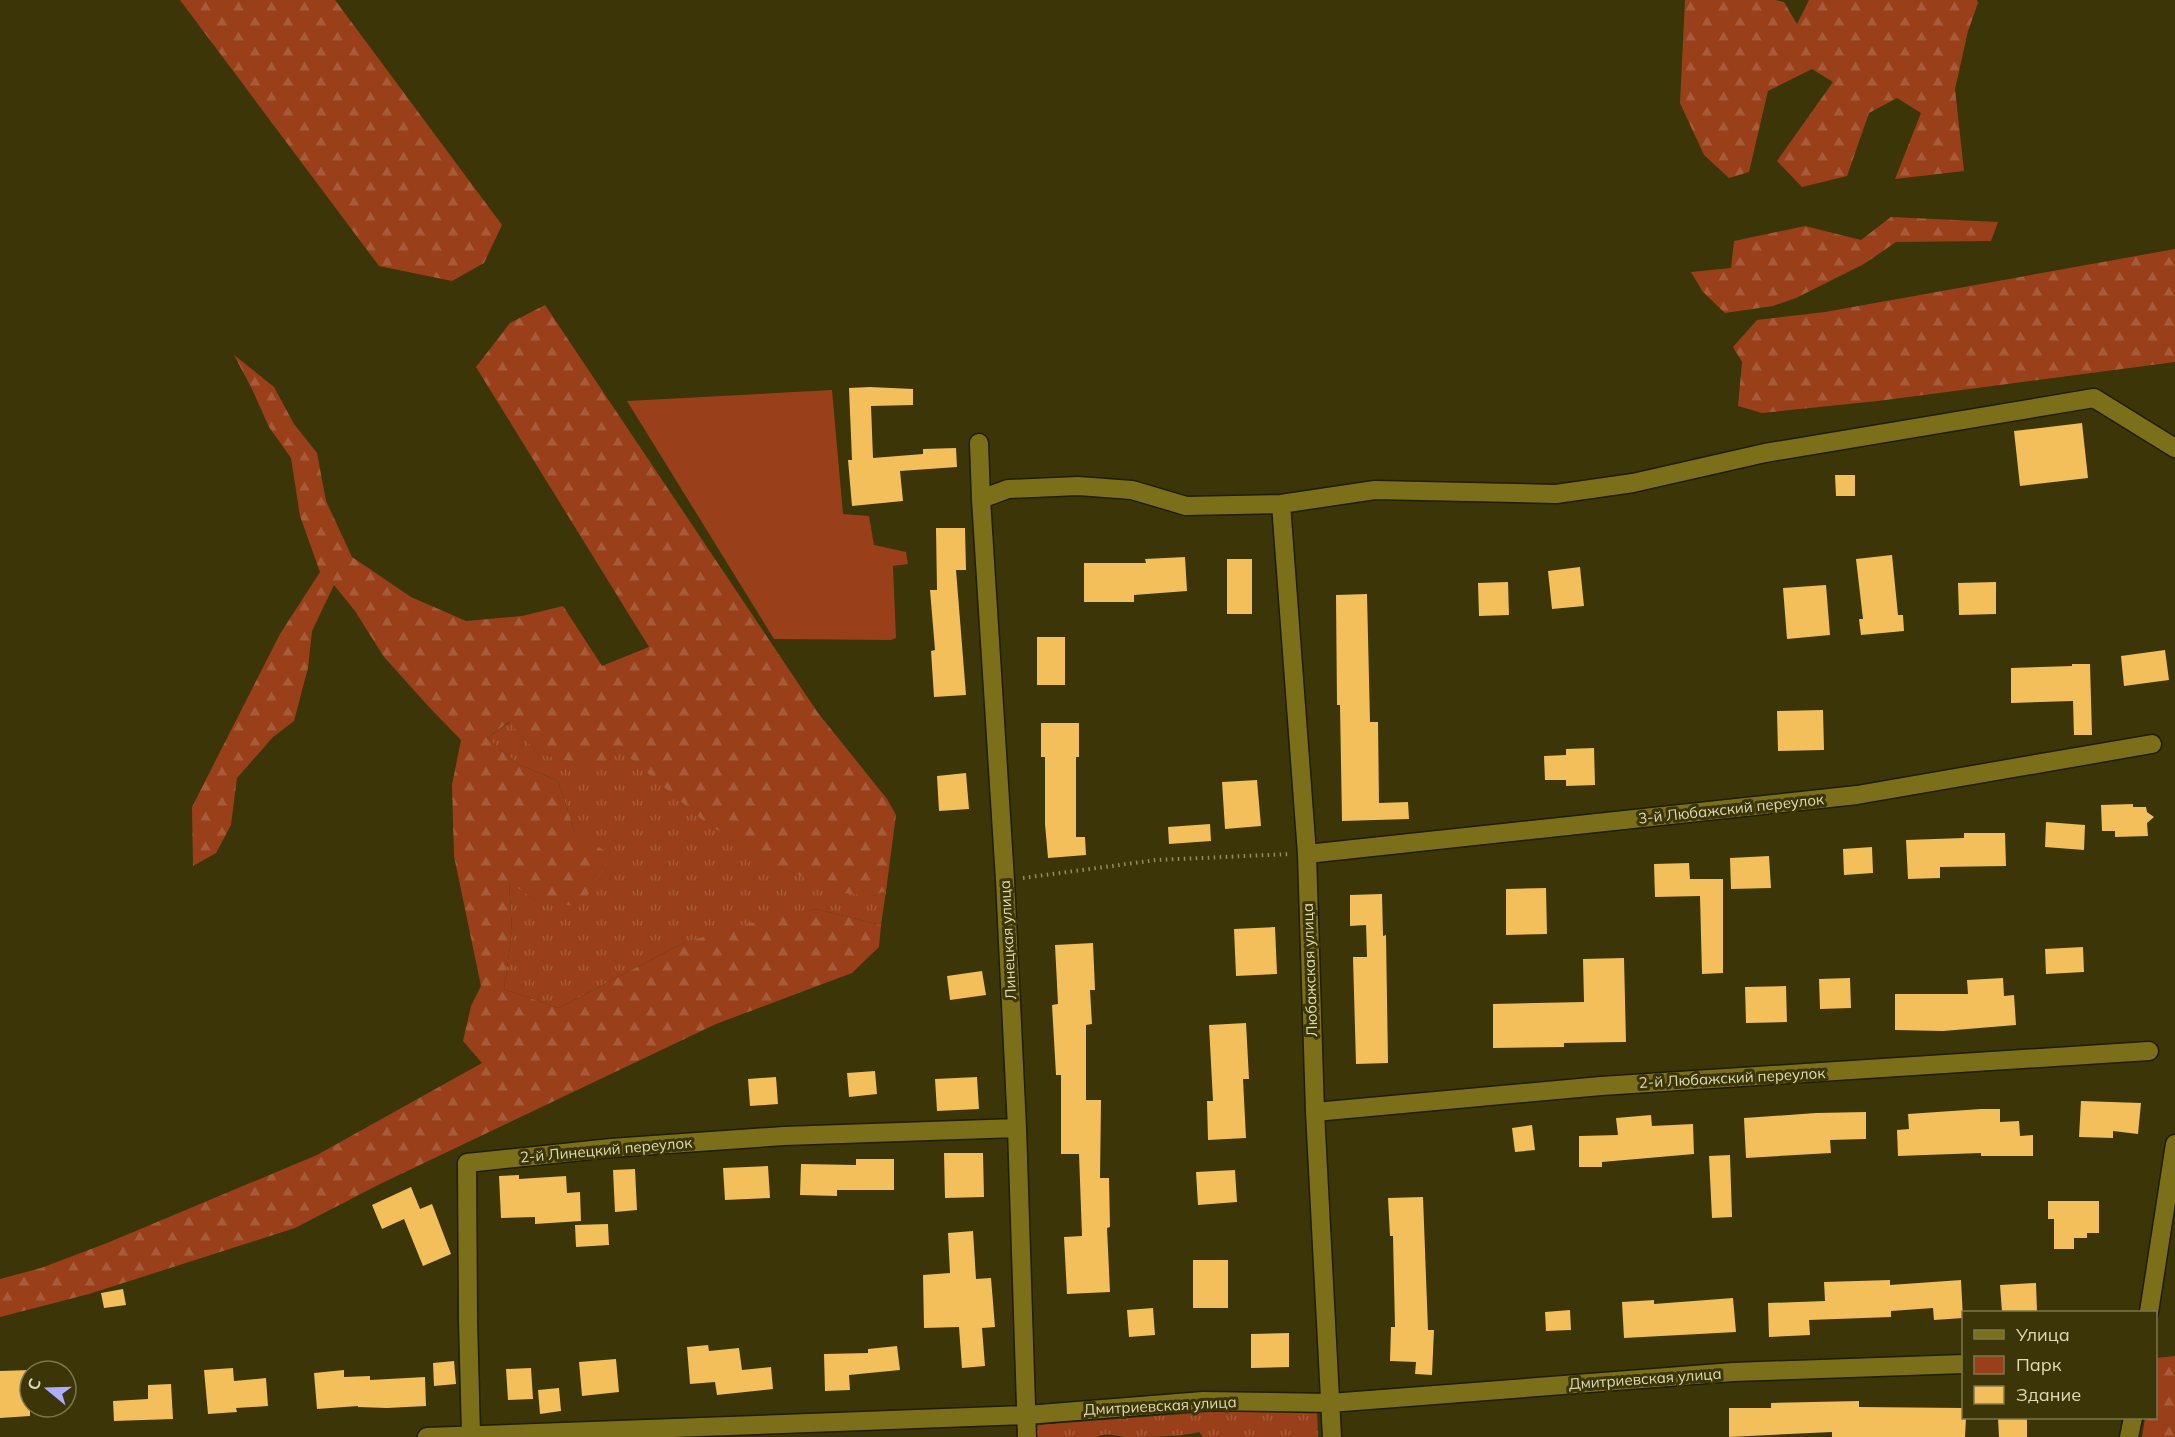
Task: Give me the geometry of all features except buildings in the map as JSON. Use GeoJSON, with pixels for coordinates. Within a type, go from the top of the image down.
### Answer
{"type":"FeatureCollection","features":[{"type":"Feature","properties":{"kind":"street"},"geometry":{"type":"LineString","coordinates":[[981,499],[1008,489],[1078,486],[1132,490],[1186,506],[1281,504],[1375,490],[1556,494],[1633,483],[1765,453],[2094,398],[2175,448]]}},
{"type":"Feature","properties":{"kind":"street","name":"Линецкая улица"},"geometry":{"type":"LineString","coordinates":[[979,443],[1005,880],[1028,1437]]}},
{"type":"Feature","properties":{"kind":"street","name":"Любажская улица"},"geometry":{"type":"LineString","coordinates":[[1281,504],[1307,854],[1315,1112],[1332,1437]]}},
{"type":"Feature","properties":{"kind":"street","name":"3-й Любажский переулок"},"geometry":{"type":"LineString","coordinates":[[1307,854],[1857,795],[2152,744]]}},
{"type":"Feature","properties":{"kind":"street","name":"2-й Любажский переулок"},"geometry":{"type":"LineString","coordinates":[[1315,1112],[1601,1086],[2149,1050]]}},
{"type":"Feature","properties":{"kind":"street","name":"2-й Линецкий переулок"},"geometry":{"type":"LineString","coordinates":[[471,1434],[467,1163],[610,1148],[784,1136],[1017,1128]]}},
{"type":"Feature","properties":{"kind":"street"},"geometry":{"type":"LineString","coordinates":[[2150,1311],[2175,1144]]}},
{"type":"Feature","properties":{"kind":"street","name":"Дмитриевская улица"},"geometry":{"type":"LineString","coordinates":[[427,1437],[1027,1415],[1203,1401],[1330,1403],[1733,1372],[1962,1364]]}},
{"type":"Feature","properties":{"kind":"street"},"geometry":{"type":"LineString","coordinates":[[2129,1437],[2133,1419]]}},
{"type":"Feature","properties":{"kind":"path"},"geometry":{"type":"LineString","coordinates":[[1005,880],[1156,860],[1307,854]]}},
{"type":"Feature","properties":{"kind":"green space"},"geometry":{"type":"Polygon","coordinates":[[[180,0],[335,0],[502,225],[484,263],[452,281],[379,266],[180,0]]]}},
{"type":"Feature","properties":{"kind":"green space"},"geometry":{"type":"Polygon","coordinates":[[[1685,0],[1775,0],[1784,2],[1797,24],[1809,0],[1977,0],[1955,89],[1964,171],[1895,179],[1921,113],[1897,98],[1869,113],[1847,176],[1802,187],[1777,161],[1833,82],[1812,69],[1768,91],[1749,172],[1729,178],[1704,155],[1680,103],[1685,0]]]}},
{"type":"Feature","properties":{"kind":"green space"},"geometry":{"type":"Polygon","coordinates":[[[1891,217],[1998,222],[1991,241],[1896,242],[1864,264],[1796,298],[1773,306],[1725,313],[1703,292],[1691,272],[1731,268],[1734,241],[1805,226],[1861,240],[1891,217]]]}},
{"type":"Feature","properties":{"kind":"green space"},"geometry":{"type":"Polygon","coordinates":[[[2175,249],[2175,362],[1878,401],[1762,413],[1738,406],[1742,362],[1733,347],[1757,320],[1825,312],[2175,249]]]}},
{"type":"Feature","properties":{"kind":"green space"},"geometry":{"type":"Polygon","coordinates":[[[545,305],[818,713],[887,799],[896,815],[886,891],[873,896],[832,892],[707,824],[622,751],[596,767],[539,754],[509,722],[487,738],[518,764],[558,781],[575,832],[611,855],[581,907],[537,901],[509,882],[512,932],[504,989],[559,1008],[683,943],[751,923],[816,909],[881,925],[879,947],[852,973],[716,1024],[378,1185],[295,1228],[89,1294],[0,1317],[0,1279],[41,1268],[107,1243],[317,1155],[482,1063],[463,1041],[471,1006],[481,986],[454,856],[452,785],[461,740],[384,657],[355,611],[334,585],[312,631],[308,668],[294,721],[273,737],[237,778],[231,825],[216,853],[193,866],[192,807],[280,634],[320,572],[300,516],[291,458],[269,427],[234,355],[274,387],[294,424],[317,453],[326,501],[352,557],[411,597],[466,621],[522,616],[563,606],[602,666],[649,647],[476,367],[510,323],[545,305]]]}},
{"type":"Feature","properties":{"kind":"green space"},"geometry":{"type":"Polygon","coordinates":[[[832,390],[843,514],[869,516],[874,545],[906,552],[908,564],[893,566],[896,638],[891,640],[774,639],[627,401],[832,390]]]}},
{"type":"Feature","properties":{"kind":"green space"},"geometry":{"type":"Polygon","coordinates":[[[510,722],[539,754],[622,751],[653,776],[873,896],[886,891],[881,925],[816,909],[683,943],[559,1008],[504,989],[512,932],[509,881],[537,901],[575,832],[558,781],[518,764],[487,738],[510,722]]]}},
{"type":"Feature","properties":{"kind":"green space"},"geometry":{"type":"Polygon","coordinates":[[[2175,1356],[2175,1437],[2142,1437],[2145,1419],[2157,1419],[2157,1358],[2175,1356]]]}},
{"type":"Feature","properties":{"kind":"green space"},"geometry":{"type":"Polygon","coordinates":[[[1317,1411],[1318,1437],[1203,1437],[1199,1432],[1152,1437],[1107,1435],[1037,1437],[1037,1425],[1210,1412],[1317,1411]]]}}]}
